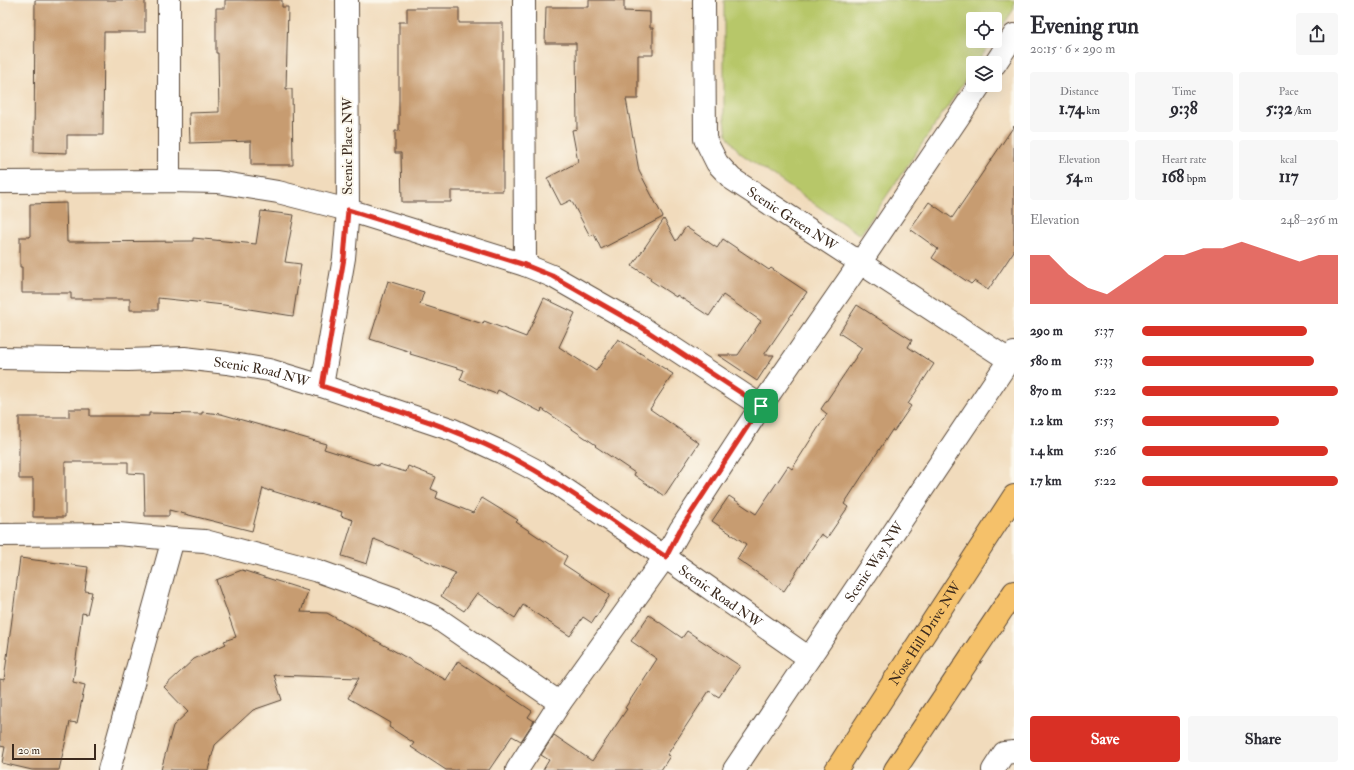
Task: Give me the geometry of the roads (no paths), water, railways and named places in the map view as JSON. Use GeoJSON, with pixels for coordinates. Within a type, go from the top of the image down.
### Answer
{"type":"FeatureCollection","features":[{"type":"Feature","properties":{"kind":"main road","name":"Nose Hill Drive NW"},"geometry":{"type":"LineString","coordinates":[[836,770],[1014,496]]}},
{"type":"Feature","properties":{"kind":"main road"},"geometry":{"type":"LineString","coordinates":[[895,770],[1014,592]]}},
{"type":"Feature","properties":{"kind":"street"},"geometry":{"type":"LineString","coordinates":[[169,0],[169,181]]}},
{"type":"Feature","properties":{"kind":"street","name":"Scenic Place NW"},"geometry":{"type":"LineString","coordinates":[[322,386],[344,258],[348,210],[347,0]]}},
{"type":"Feature","properties":{"kind":"street"},"geometry":{"type":"LineString","coordinates":[[524,0],[525,265]]}},
{"type":"Feature","properties":{"kind":"street","name":"Scenic Green NW"},"geometry":{"type":"LineString","coordinates":[[704,0],[705,139],[717,163],[732,178],[860,262],[1012,357]]}},
{"type":"Feature","properties":{"kind":"street"},"geometry":{"type":"LineString","coordinates":[[1000,56],[1014,35]]}},
{"type":"Feature","properties":{"kind":"street"},"geometry":{"type":"LineString","coordinates":[[517,770],[560,703],[666,557],[680,530],[761,406],[975,92]]}},
{"type":"Feature","properties":{"kind":"street"},"geometry":{"type":"LineString","coordinates":[[0,182],[217,182],[278,192],[348,210],[525,265],[552,276],[638,325],[761,406]]}},
{"type":"Feature","properties":{"kind":"street","name":"Scenic Way NW"},"geometry":{"type":"LineString","coordinates":[[734,770],[1012,357]]}},
{"type":"Feature","properties":{"kind":"street","name":"Scenic Road NW"},"geometry":{"type":"LineString","coordinates":[[0,358],[128,360],[184,358],[227,363],[269,370],[322,386],[453,430],[501,452],[541,473],[666,557],[809,658]]}},
{"type":"Feature","properties":{"kind":"street"},"geometry":{"type":"LineString","coordinates":[[0,535],[118,534],[204,540],[318,571],[393,598],[437,618],[560,703]]}},
{"type":"Feature","properties":{"kind":"street"},"geometry":{"type":"LineString","coordinates":[[109,770],[173,539]]}},
{"type":"Feature","properties":{"kind":"street"},"geometry":{"type":"LineString","coordinates":[[993,770],[1004,753],[1014,752]]}}]}
